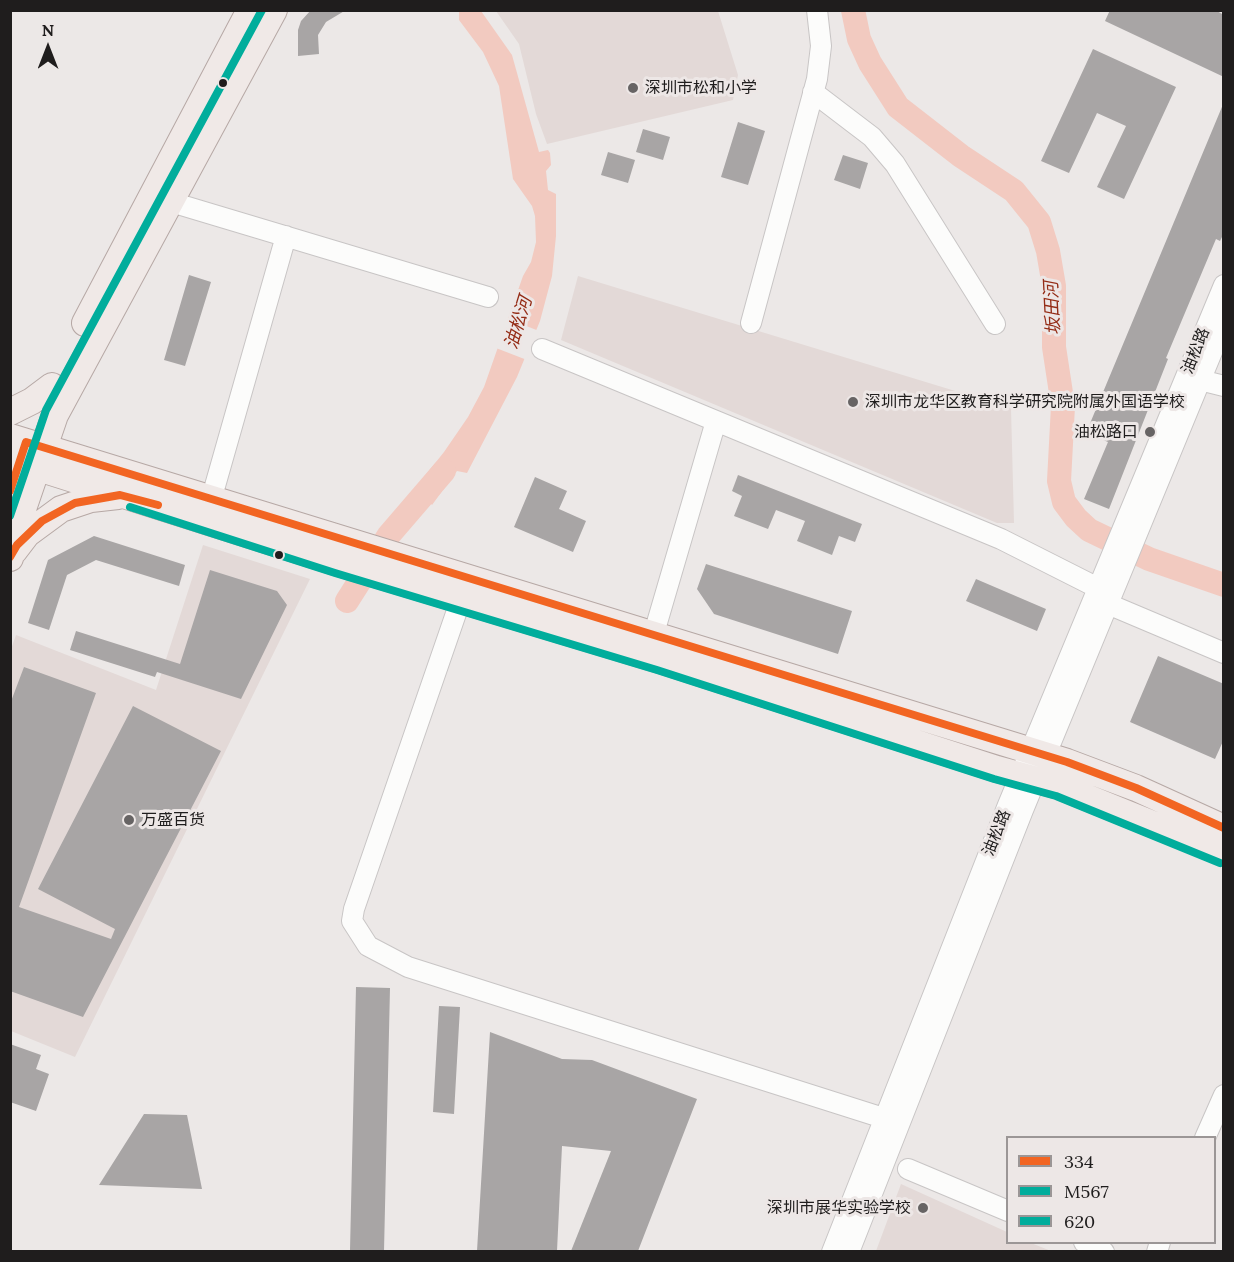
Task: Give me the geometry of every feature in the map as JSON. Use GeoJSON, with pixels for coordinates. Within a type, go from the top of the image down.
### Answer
{"type":"FeatureCollection","features":[{"type":"Feature","properties":{"kind":"main road"},"geometry":{"type":"LineString","coordinates":[[10,493],[24,452],[52,386],[250,10]]}},
{"type":"Feature","properties":{"kind":"main road"},"geometry":{"type":"LineString","coordinates":[[11,557],[24,452],[55,416],[274,10]]}},
{"type":"Feature","properties":{"kind":"main road"},"geometry":{"type":"LineString","coordinates":[[10,412],[32,401],[52,386]]}},
{"type":"Feature","properties":{"kind":"main road"},"geometry":{"type":"LineString","coordinates":[[24,452],[133,497],[412,572],[654,633],[1038,754],[1136,788],[1224,828]]}},
{"type":"Feature","properties":{"kind":"main road"},"geometry":{"type":"LineString","coordinates":[[24,452],[211,500],[342,552]]}},
{"type":"Feature","properties":{"kind":"main road"},"geometry":{"type":"LineString","coordinates":[[11,557],[27,534],[61,509],[106,496],[133,497]]}},
{"type":"Feature","properties":{"kind":"main road"},"geometry":{"type":"LineString","coordinates":[[412,572],[461,599],[1101,802],[1224,853]]}},
{"type":"Feature","properties":{"kind":"street"},"geometry":{"type":"LineString","coordinates":[[751,323],[813,92],[821,46],[817,10]]}},
{"type":"Feature","properties":{"kind":"street"},"geometry":{"type":"LineString","coordinates":[[813,92],[872,137],[896,164],[995,324]]}},
{"type":"Feature","properties":{"kind":"street"},"geometry":{"type":"LineString","coordinates":[[171,202],[488,297]]}},
{"type":"Feature","properties":{"kind":"street"},"geometry":{"type":"LineString","coordinates":[[211,500],[286,236]]}},
{"type":"Feature","properties":{"kind":"street","name":"油松路"},"geometry":{"type":"LineString","coordinates":[[832,1251],[892,1121],[1028,778],[1135,520],[1224,285]]}},
{"type":"Feature","properties":{"kind":"street","name":"油松路"},"geometry":{"type":"LineString","coordinates":[[1135,520],[1224,323]]}},
{"type":"Feature","properties":{"kind":"street"},"geometry":{"type":"LineString","coordinates":[[542,349],[1001,539],[1107,587],[1224,653]]}},
{"type":"Feature","properties":{"kind":"street"},"geometry":{"type":"LineString","coordinates":[[1200,380],[1224,386]]}},
{"type":"Feature","properties":{"kind":"street"},"geometry":{"type":"LineString","coordinates":[[654,633],[716,421]]}},
{"type":"Feature","properties":{"kind":"street"},"geometry":{"type":"LineString","coordinates":[[461,599],[354,909],[352,921],[368,946],[408,967],[892,1121]]}},
{"type":"Feature","properties":{"kind":"street"},"geometry":{"type":"LineString","coordinates":[[1205,1136],[1224,1095]]}},
{"type":"Feature","properties":{"kind":"street","name":"油松路"},"geometry":{"type":"LineString","coordinates":[[849,1251],[892,1121]]}},
{"type":"Feature","properties":{"kind":"street"},"geometry":{"type":"LineString","coordinates":[[908,1169],[1006,1210]]}},
{"type":"Feature","properties":{"kind":"street"},"geometry":{"type":"LineString","coordinates":[[1088,1244],[1104,1251]]}},
{"type":"Feature","properties":{"kind":"shaded area","name":"深圳市松和小学"},"geometry":{"type":"Polygon","coordinates":[[[496,11],[718,11],[738,75],[733,100],[547,144],[536,114],[519,44],[496,11]]]}},
{"type":"Feature","properties":{"kind":"shaded area","name":"深圳市龙华区教育科学研究院附属外国语学校"},"geometry":{"type":"Polygon","coordinates":[[[578,276],[1011,408],[1014,523],[997,523],[561,340],[578,276]]]}},
{"type":"Feature","properties":{"kind":"shaded area"},"geometry":{"type":"Polygon","coordinates":[[[203,545],[310,579],[75,1057],[11,1031],[10,652],[16,635],[156,690],[203,545]]]}},
{"type":"Feature","properties":{"kind":"shaded area","name":"深圳市展华实验学校"},"geometry":{"type":"Polygon","coordinates":[[[901,1184],[1006,1232],[1006,1244],[1034,1244],[1051,1251],[876,1251],[901,1184]]]}},
{"type":"Feature","properties":{"kind":"water"},"geometry":{"type":"Polygon","coordinates":[[[459,11],[481,11],[512,55],[539,152],[548,150],[550,153],[551,165],[546,171],[548,190],[556,194],[556,236],[552,276],[540,321],[517,377],[467,473],[457,471],[432,505],[416,487],[468,417],[484,387],[523,276],[531,262],[536,242],[535,216],[532,206],[513,179],[499,86],[483,52],[459,20],[459,11]]]}},
{"type":"Feature","properties":{"kind":"pier"},"geometry":{"type":"Polygon","coordinates":[[[506,318],[539,331],[527,360],[496,348],[506,318]]]}},
{"type":"Feature","properties":{"kind":"building"},"geometry":{"type":"Polygon","coordinates":[[[311,10],[346,10],[326,22],[318,35],[319,54],[298,56],[298,30],[301,21],[311,10]]]}},
{"type":"Feature","properties":{"kind":"building"},"geometry":{"type":"Polygon","coordinates":[[[1110,10],[1215,10],[1224,15],[1224,77],[1105,21],[1110,10]]]}},
{"type":"Feature","properties":{"kind":"building"},"geometry":{"type":"Polygon","coordinates":[[[1093,49],[1176,87],[1124,199],[1097,187],[1126,126],[1097,113],[1069,173],[1041,161],[1093,49]]]}},
{"type":"Feature","properties":{"kind":"building"},"geometry":{"type":"Polygon","coordinates":[[[1224,102],[1224,233],[1220,241],[1216,239],[1166,358],[1168,359],[1109,509],[1084,499],[1108,442],[1086,433],[1224,102]]]}},
{"type":"Feature","properties":{"kind":"building"},"geometry":{"type":"Polygon","coordinates":[[[738,122],[765,131],[748,185],[721,177],[738,122]]]}},
{"type":"Feature","properties":{"kind":"building"},"geometry":{"type":"Polygon","coordinates":[[[643,129],[670,137],[663,160],[636,152],[643,129]]]}},
{"type":"Feature","properties":{"kind":"building"},"geometry":{"type":"Polygon","coordinates":[[[608,152],[635,160],[628,183],[601,175],[608,152]]]}},
{"type":"Feature","properties":{"kind":"building"},"geometry":{"type":"Polygon","coordinates":[[[843,155],[868,163],[860,189],[834,180],[843,155]]]}},
{"type":"Feature","properties":{"kind":"building"},"geometry":{"type":"Polygon","coordinates":[[[189,275],[211,282],[185,366],[164,360],[189,275]]]}},
{"type":"Feature","properties":{"kind":"building"},"geometry":{"type":"Polygon","coordinates":[[[738,475],[862,524],[855,542],[839,536],[832,555],[797,541],[805,521],[776,510],[768,529],[734,516],[742,496],[732,491],[738,475]]]}},
{"type":"Feature","properties":{"kind":"building"},"geometry":{"type":"Polygon","coordinates":[[[535,477],[567,491],[559,509],[586,521],[573,552],[514,527],[535,477]]]}},
{"type":"Feature","properties":{"kind":"building"},"geometry":{"type":"Polygon","coordinates":[[[94,536],[185,565],[179,586],[96,560],[67,575],[49,630],[28,623],[48,560],[94,536]]]}},
{"type":"Feature","properties":{"kind":"building"},"geometry":{"type":"Polygon","coordinates":[[[706,564],[852,611],[838,654],[714,614],[697,589],[706,564]]]}},
{"type":"Feature","properties":{"kind":"building"},"geometry":{"type":"Polygon","coordinates":[[[210,570],[277,591],[287,605],[241,699],[157,672],[155,677],[70,650],[76,631],[180,664],[210,570]]]}},
{"type":"Feature","properties":{"kind":"building"},"geometry":{"type":"Polygon","coordinates":[[[976,579],[1046,609],[1037,631],[966,601],[976,579]]]}},
{"type":"Feature","properties":{"kind":"building"},"geometry":{"type":"Polygon","coordinates":[[[1158,656],[1224,684],[1224,739],[1215,759],[1130,722],[1158,656]]]}},
{"type":"Feature","properties":{"kind":"building"},"geometry":{"type":"Polygon","coordinates":[[[24,667],[96,693],[19,907],[111,939],[115,929],[38,889],[133,706],[221,751],[83,1017],[10,991],[10,704],[24,667]]]}},
{"type":"Feature","properties":{"kind":"building"},"geometry":{"type":"Polygon","coordinates":[[[356,987],[390,988],[384,1251],[350,1250],[356,987]]]}},
{"type":"Feature","properties":{"kind":"building"},"geometry":{"type":"Polygon","coordinates":[[[439,1006],[460,1007],[454,1114],[433,1112],[439,1006]]]}},
{"type":"Feature","properties":{"kind":"building"},"geometry":{"type":"Polygon","coordinates":[[[490,1032],[562,1059],[592,1060],[697,1099],[638,1251],[571,1251],[611,1151],[562,1146],[557,1251],[477,1251],[490,1032]]]}},
{"type":"Feature","properties":{"kind":"building"},"geometry":{"type":"Polygon","coordinates":[[[10,1044],[41,1055],[36,1069],[49,1074],[36,1111],[10,1102],[10,1044]]]}},
{"type":"Feature","properties":{"kind":"building"},"geometry":{"type":"Polygon","coordinates":[[[144,1114],[187,1115],[202,1189],[99,1185],[144,1114]]]}},
{"type":"Feature","properties":{"kind":"waterway","name":"坂田河"},"geometry":{"type":"LineString","coordinates":[[853,10],[859,39],[870,63],[898,107],[961,156],[1014,191],[1039,222],[1048,251],[1054,286],[1054,347],[1063,406],[1059,481],[1064,502],[1089,530],[1149,559],[1224,585]]}},
{"type":"Feature","properties":{"kind":"waterway","name":"油松河"},"geometry":{"type":"LineString","coordinates":[[347,601],[389,535],[444,471]]}},
{"type":"Feature","properties":{"kind":"transit line","name":"620"},"geometry":{"type":"LineString","coordinates":[[10,516],[46,410],[262,10]]}},
{"type":"Feature","properties":{"kind":"transit line","name":"334"},"geometry":{"type":"LineString","coordinates":[[10,491],[26,442],[1067,762],[1136,788],[1224,828]]}},
{"type":"Feature","properties":{"kind":"transit line","name":"334"},"geometry":{"type":"LineString","coordinates":[[10,557],[17,545],[42,521],[75,503],[120,495],[158,505]]}},
{"type":"Feature","properties":{"kind":"transit line","name":"M567"},"geometry":{"type":"LineString","coordinates":[[130,507],[335,573],[657,670],[994,779],[1056,796],[1220,863]]}},
{"type":"Feature","properties":{"kind":"place","name":"深圳市松和小学"},"geometry":{"type":"Point","coordinates":[633,88]}},
{"type":"Feature","properties":{"kind":"place","name":"深圳市龙华区教育科学研究院附属外国语学校"},"geometry":{"type":"Point","coordinates":[853,402]}},
{"type":"Feature","properties":{"kind":"place","name":"油松路口"},"geometry":{"type":"Point","coordinates":[1150,432]}},
{"type":"Feature","properties":{"kind":"place","name":"万盛百货"},"geometry":{"type":"Point","coordinates":[129,820]}},
{"type":"Feature","properties":{"kind":"place","name":"深圳市展华实验学校"},"geometry":{"type":"Point","coordinates":[923,1208]}}]}
